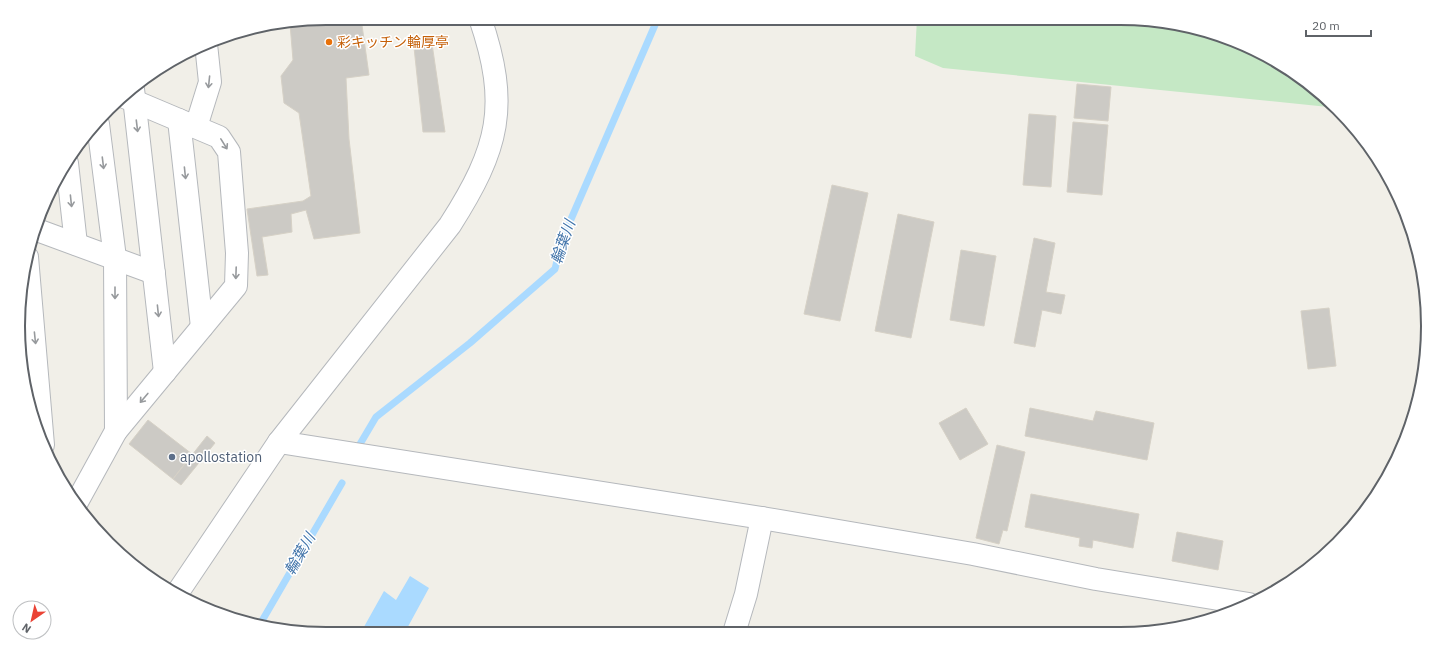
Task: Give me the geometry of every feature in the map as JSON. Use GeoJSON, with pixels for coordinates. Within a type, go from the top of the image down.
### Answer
{"type":"FeatureCollection","features":[{"type":"Feature","properties":{"kind":"street"},"geometry":{"type":"LineString","coordinates":[[180,589],[279,442],[450,225],[472,190],[486,158],[496,124],[498,89],[492,52],[482,25]]}},
{"type":"Feature","properties":{"kind":"street"},"geometry":{"type":"LineString","coordinates":[[202,327],[188,124],[210,82],[207,50]]}},
{"type":"Feature","properties":{"kind":"street"},"geometry":{"type":"LineString","coordinates":[[79,498],[116,431],[236,286],[237,253],[229,152],[220,137],[188,124],[132,96]]}},
{"type":"Feature","properties":{"kind":"street"},"geometry":{"type":"LineString","coordinates":[[130,99],[154,272],[165,372]]}},
{"type":"Feature","properties":{"kind":"street"},"geometry":{"type":"LineString","coordinates":[[99,130],[114,258],[116,431]]}},
{"type":"Feature","properties":{"kind":"street"},"geometry":{"type":"LineString","coordinates":[[68,171],[76,244]]}},
{"type":"Feature","properties":{"kind":"street"},"geometry":{"type":"LineString","coordinates":[[40,231],[154,272]]}},
{"type":"Feature","properties":{"kind":"street"},"geometry":{"type":"LineString","coordinates":[[29,280],[41,423]]}},
{"type":"Feature","properties":{"kind":"street"},"geometry":{"type":"LineString","coordinates":[[279,442],[762,518],[973,554],[1096,580],[1239,602]]}},
{"type":"Feature","properties":{"kind":"street"},"geometry":{"type":"LineString","coordinates":[[736,627],[746,594],[762,518]]}},
{"type":"Feature","properties":{"kind":"green space"},"geometry":{"type":"Polygon","coordinates":[[[917,25],[1120,25],[1159,28],[1198,35],[1253,56],[1270,65],[1303,87],[1326,107],[943,68],[915,56],[917,25]]]}},
{"type":"Feature","properties":{"kind":"water"},"geometry":{"type":"Polygon","coordinates":[[[410,576],[429,588],[408,627],[364,627],[384,591],[396,600],[410,576]]]}},
{"type":"Feature","properties":{"kind":"building"},"geometry":{"type":"Polygon","coordinates":[[[326,25],[362,25],[369,75],[346,78],[349,139],[360,233],[314,239],[306,210],[291,214],[292,232],[262,237],[268,275],[257,276],[247,209],[303,201],[311,196],[299,113],[284,103],[281,76],[293,60],[290,28],[326,25]]]}},
{"type":"Feature","properties":{"kind":"building"},"geometry":{"type":"Polygon","coordinates":[[[431,37],[445,132],[423,132],[413,38],[431,37]]]}},
{"type":"Feature","properties":{"kind":"building"},"geometry":{"type":"Polygon","coordinates":[[[1077,84],[1111,87],[1108,121],[1074,118],[1077,84]]]}},
{"type":"Feature","properties":{"kind":"building"},"geometry":{"type":"Polygon","coordinates":[[[1029,114],[1056,116],[1051,187],[1023,185],[1029,114]]]}},
{"type":"Feature","properties":{"kind":"building"},"geometry":{"type":"Polygon","coordinates":[[[1073,122],[1108,125],[1102,195],[1067,192],[1073,122]]]}},
{"type":"Feature","properties":{"kind":"building"},"geometry":{"type":"Polygon","coordinates":[[[832,185],[868,193],[840,321],[804,314],[832,185]]]}},
{"type":"Feature","properties":{"kind":"building"},"geometry":{"type":"Polygon","coordinates":[[[898,214],[934,222],[911,338],[875,331],[898,214]]]}},
{"type":"Feature","properties":{"kind":"building"},"geometry":{"type":"Polygon","coordinates":[[[1034,238],[1055,243],[1046,292],[1065,295],[1061,314],[1042,310],[1035,347],[1014,343],[1034,238]]]}},
{"type":"Feature","properties":{"kind":"building"},"geometry":{"type":"Polygon","coordinates":[[[961,250],[996,256],[984,326],[950,320],[961,250]]]}},
{"type":"Feature","properties":{"kind":"building"},"geometry":{"type":"Polygon","coordinates":[[[1329,308],[1336,366],[1308,369],[1301,311],[1329,308]]]}},
{"type":"Feature","properties":{"kind":"building"},"geometry":{"type":"Polygon","coordinates":[[[966,408],[988,444],[960,460],[939,423],[966,408]]]}},
{"type":"Feature","properties":{"kind":"building"},"geometry":{"type":"Polygon","coordinates":[[[1030,408],[1093,421],[1096,411],[1154,423],[1147,460],[1025,436],[1030,408]]]}},
{"type":"Feature","properties":{"kind":"building"},"geometry":{"type":"Polygon","coordinates":[[[148,420],[192,454],[173,479],[129,444],[148,420]]]}},
{"type":"Feature","properties":{"kind":"building"},"geometry":{"type":"Polygon","coordinates":[[[207,436],[215,443],[181,485],[173,479],[207,436]]]}},
{"type":"Feature","properties":{"kind":"building"},"geometry":{"type":"Polygon","coordinates":[[[997,445],[1025,452],[1007,531],[1003,530],[999,544],[976,538],[997,445]]]}},
{"type":"Feature","properties":{"kind":"building"},"geometry":{"type":"Polygon","coordinates":[[[1031,494],[1139,514],[1133,548],[1093,540],[1092,548],[1079,546],[1080,538],[1025,527],[1031,494]]]}},
{"type":"Feature","properties":{"kind":"building"},"geometry":{"type":"Polygon","coordinates":[[[1177,532],[1223,541],[1218,570],[1172,561],[1177,532]]]}},
{"type":"Feature","properties":{"kind":"waterway","name":"輪葉川"},"geometry":{"type":"LineString","coordinates":[[360,444],[376,417],[470,343],[555,269],[562,240],[655,25]]}},
{"type":"Feature","properties":{"kind":"waterway","name":"輪葉川"},"geometry":{"type":"LineString","coordinates":[[262,620],[342,483]]}},
{"type":"Feature","properties":{"kind":"place","name":"彩キッチン輪厚亭"},"geometry":{"type":"Point","coordinates":[329,42]}},
{"type":"Feature","properties":{"kind":"place","name":"apollostation"},"geometry":{"type":"Point","coordinates":[172,457]}}]}
